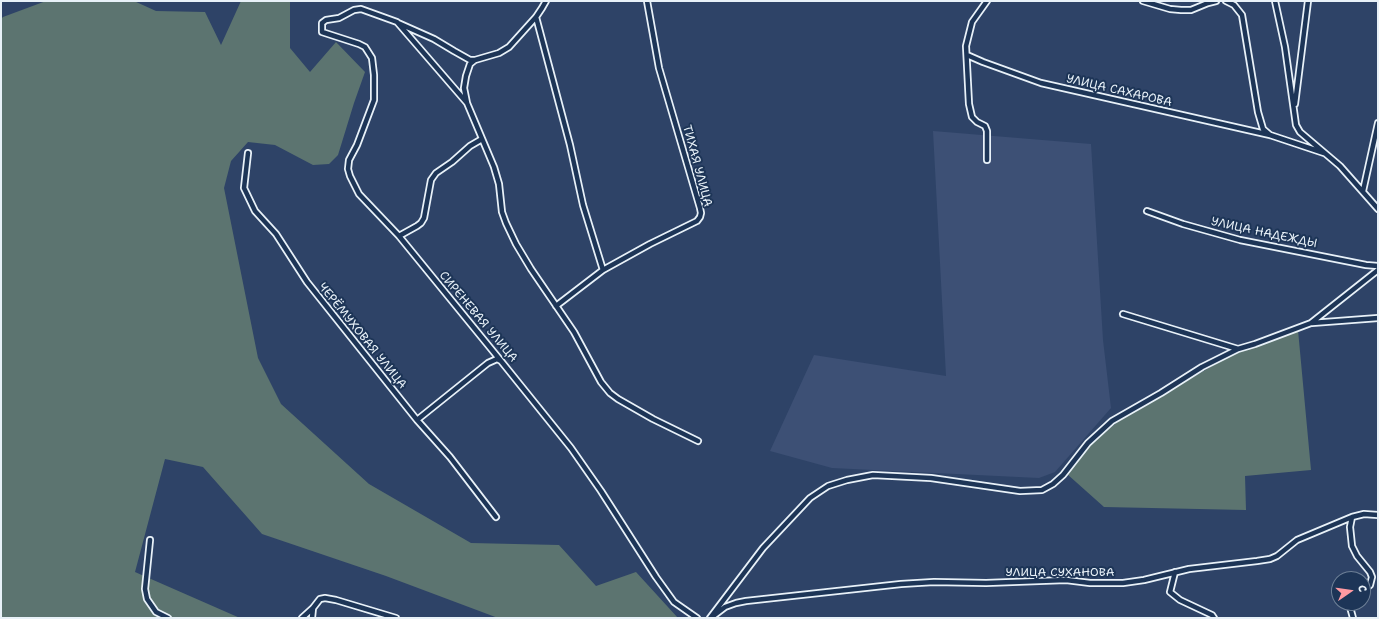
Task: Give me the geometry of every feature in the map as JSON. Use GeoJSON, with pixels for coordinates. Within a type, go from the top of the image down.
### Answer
{"type":"FeatureCollection","features":[{"type":"Feature","properties":{"kind":"street"},"geometry":{"type":"LineString","coordinates":[[546,1],[536,17],[509,47],[475,60],[470,64],[466,76],[464,88],[467,103],[494,167],[499,184],[502,212],[523,256],[574,332],[601,382],[610,393],[654,419],[698,441]]}},
{"type":"Feature","properties":{"kind":"street","name":"ТИХАЯ УЛИЦА"},"geometry":{"type":"LineString","coordinates":[[556,306],[602,270],[697,221],[700,217],[701,213],[659,68],[647,1]]}},
{"type":"Feature","properties":{"kind":"street"},"geometry":{"type":"LineString","coordinates":[[987,1],[972,22],[966,46],[969,104],[972,117],[977,122],[985,126],[987,131],[987,160]]}},
{"type":"Feature","properties":{"kind":"street"},"geometry":{"type":"LineString","coordinates":[[1143,1],[1170,9],[1191,10],[1208,2],[1216,1]]}},
{"type":"Feature","properties":{"kind":"street"},"geometry":{"type":"LineString","coordinates":[[1226,1],[1234,5],[1242,15],[1258,112],[1263,129],[1270,135]]}},
{"type":"Feature","properties":{"kind":"street"},"geometry":{"type":"LineString","coordinates":[[1275,1],[1285,47],[1296,125],[1300,132],[1340,166],[1378,209]]}},
{"type":"Feature","properties":{"kind":"street"},"geometry":{"type":"LineString","coordinates":[[1294,112],[1308,1]]}},
{"type":"Feature","properties":{"kind":"street","name":"СИРЕНЕВАЯ УЛИЦА"},"geometry":{"type":"LineString","coordinates":[[397,22],[361,9],[354,10],[339,18],[326,20],[322,23],[322,32],[359,44],[366,48],[372,58],[374,100],[357,145],[349,160],[348,168],[350,176],[359,194],[399,236],[575,454],[674,602],[697,618]]}},
{"type":"Feature","properties":{"kind":"street"},"geometry":{"type":"LineString","coordinates":[[536,17],[570,145],[583,205],[602,270]]}},
{"type":"Feature","properties":{"kind":"street"},"geometry":{"type":"LineString","coordinates":[[397,22],[434,39],[470,60],[475,60]]}},
{"type":"Feature","properties":{"kind":"street"},"geometry":{"type":"LineString","coordinates":[[397,22],[467,103]]}},
{"type":"Feature","properties":{"kind":"street","name":"УЛИЦА САХАРОВА"},"geometry":{"type":"LineString","coordinates":[[967,55],[1041,83],[1270,135],[1324,152]]}},
{"type":"Feature","properties":{"kind":"street"},"geometry":{"type":"LineString","coordinates":[[1363,191],[1378,123]]}},
{"type":"Feature","properties":{"kind":"street"},"geometry":{"type":"LineString","coordinates":[[399,236],[417,226],[424,218],[431,180],[436,173],[452,162],[470,146],[482,139]]}},
{"type":"Feature","properties":{"kind":"street","name":"ЧЕРЁМУХОВАЯ УЛИЦА"},"geometry":{"type":"LineString","coordinates":[[248,153],[244,188],[255,211],[276,234],[311,287],[417,420],[450,457],[496,517]]}},
{"type":"Feature","properties":{"kind":"street","name":"УЛИЦА НАДЕЖДЫ"},"geometry":{"type":"LineString","coordinates":[[1147,211],[1183,224],[1240,240],[1366,265],[1378,266]]}},
{"type":"Feature","properties":{"kind":"street"},"geometry":{"type":"LineString","coordinates":[[1311,323],[1378,270]]}},
{"type":"Feature","properties":{"kind":"street"},"geometry":{"type":"LineString","coordinates":[[1124,314],[1238,349]]}},
{"type":"Feature","properties":{"kind":"street"},"geometry":{"type":"LineString","coordinates":[[710,618],[763,548],[810,498],[828,486],[847,480],[873,475],[931,478],[1020,491],[1042,490],[1053,484],[1063,475],[1088,443],[1112,421],[1161,393],[1202,367],[1238,349],[1311,323],[1378,318]]}},
{"type":"Feature","properties":{"kind":"street"},"geometry":{"type":"LineString","coordinates":[[417,420],[488,363],[497,359],[501,361]]}},
{"type":"Feature","properties":{"kind":"street","name":"УЛИЦА СУХАНОВА"},"geometry":{"type":"LineString","coordinates":[[710,618],[725,607],[746,601],[901,584],[1066,580],[1090,583],[1123,583],[1144,580],[1189,569],[1270,559],[1277,556],[1297,540],[1352,517],[1364,514],[1378,515]]}},
{"type":"Feature","properties":{"kind":"street"},"geometry":{"type":"LineString","coordinates":[[1352,517],[1350,527],[1352,546],[1357,556],[1369,571]]}},
{"type":"Feature","properties":{"kind":"street"},"geometry":{"type":"LineString","coordinates":[[150,540],[145,590],[147,599],[156,612],[168,618]]}},
{"type":"Feature","properties":{"kind":"street"},"geometry":{"type":"LineString","coordinates":[[1175,572],[1170,592],[1180,600],[1212,615],[1214,618]]}},
{"type":"Feature","properties":{"kind":"street"},"geometry":{"type":"LineString","coordinates":[[302,618],[314,608],[320,599],[336,600],[396,618]]}},
{"type":"Feature","properties":{"kind":"street"},"geometry":{"type":"LineString","coordinates":[[312,618],[314,608]]}},
{"type":"Feature","properties":{"kind":"shaded area"},"geometry":{"type":"Polygon","coordinates":[[[933,131],[1091,144],[1103,340],[1111,408],[1055,472],[1039,478],[832,468],[770,451],[814,355],[946,376],[933,131]]]}},
{"type":"Feature","properties":{"kind":"green space"},"geometry":{"type":"Polygon","coordinates":[[[46,1],[134,1],[156,11],[205,12],[221,45],[241,1],[290,1],[290,48],[310,72],[336,42],[365,72],[338,155],[329,164],[313,165],[275,145],[248,142],[231,161],[224,188],[258,358],[281,404],[369,484],[471,543],[559,545],[596,586],[636,572],[678,618],[498,618],[386,576],[262,534],[203,467],[165,459],[135,572],[240,618],[1,618],[1,19],[46,1]]]}},
{"type":"Feature","properties":{"kind":"green space"},"geometry":{"type":"Polygon","coordinates":[[[1298,330],[1311,470],[1245,476],[1246,510],[1104,507],[1067,474],[1091,444],[1121,419],[1238,351],[1298,330]]]}}]}
